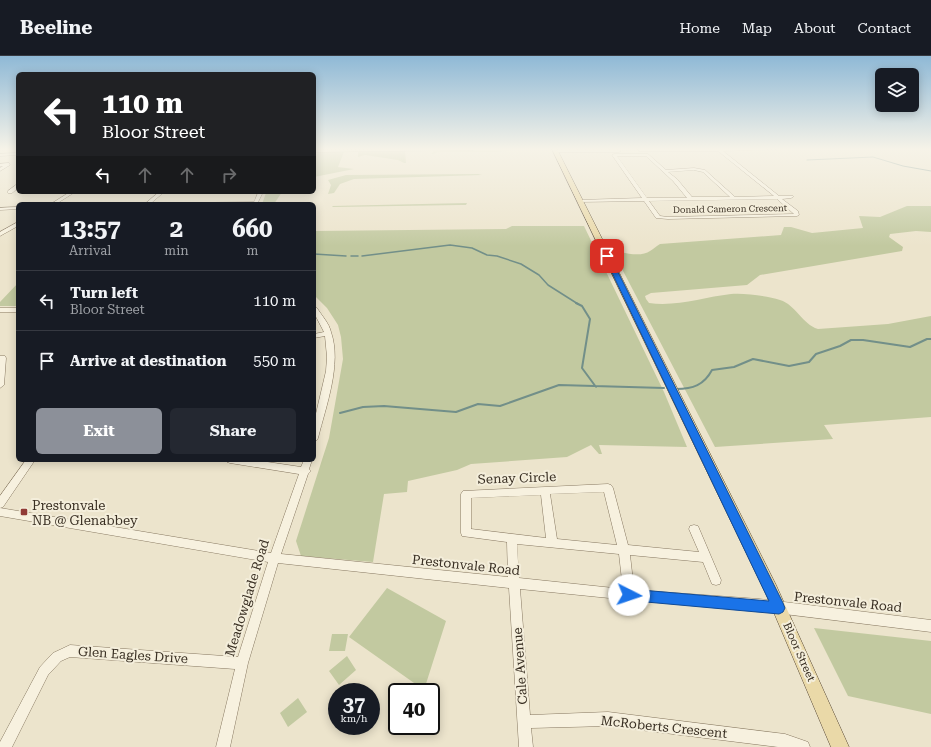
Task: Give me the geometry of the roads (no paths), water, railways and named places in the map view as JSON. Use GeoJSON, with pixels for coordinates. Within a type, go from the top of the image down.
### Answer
{"type":"FeatureCollection","features":[{"type":"Feature","properties":{"kind":"main road","name":"Bloor Street"},"geometry":{"type":"LineString","coordinates":[[570,181],[779,608],[840,747]]}},
{"type":"Feature","properties":{"kind":"street"},"geometry":{"type":"LineString","coordinates":[[632,181],[644,199]]}},
{"type":"Feature","properties":{"kind":"street"},"geometry":{"type":"LineString","coordinates":[[676,181],[691,198]]}},
{"type":"Feature","properties":{"kind":"street"},"geometry":{"type":"LineString","coordinates":[[716,181],[734,198]]}},
{"type":"Feature","properties":{"kind":"street"},"geometry":{"type":"LineString","coordinates":[[759,181],[778,197]]}},
{"type":"Feature","properties":{"kind":"street"},"geometry":{"type":"LineString","coordinates":[[10,192],[16,188]]}},
{"type":"Feature","properties":{"kind":"street"},"geometry":{"type":"LineString","coordinates":[[57,202],[70,194]]}},
{"type":"Feature","properties":{"kind":"street"},"geometry":{"type":"LineString","coordinates":[[150,202],[160,194]]}},
{"type":"Feature","properties":{"kind":"street"},"geometry":{"type":"LineString","coordinates":[[256,202],[260,194]]}},
{"type":"Feature","properties":{"kind":"street","name":"Donald Cameron Crescent"},"geometry":{"type":"LineString","coordinates":[[644,199],[656,215],[663,218],[797,215],[796,212],[778,197]]}},
{"type":"Feature","properties":{"kind":"street"},"geometry":{"type":"LineString","coordinates":[[580,201],[791,197]]}},
{"type":"Feature","properties":{"kind":"street"},"geometry":{"type":"LineString","coordinates":[[0,209],[16,208]]}},
{"type":"Feature","properties":{"kind":"street"},"geometry":{"type":"LineString","coordinates":[[0,234],[16,225]]}},
{"type":"Feature","properties":{"kind":"street"},"geometry":{"type":"LineString","coordinates":[[0,310],[16,310]]}},
{"type":"Feature","properties":{"kind":"street"},"geometry":{"type":"LineString","coordinates":[[316,312],[328,333],[331,350],[329,374],[316,429]]}},
{"type":"Feature","properties":{"kind":"street"},"geometry":{"type":"LineString","coordinates":[[316,336],[328,333]]}},
{"type":"Feature","properties":{"kind":"street"},"geometry":{"type":"LineString","coordinates":[[0,358],[2,358],[0,385]]}},
{"type":"Feature","properties":{"kind":"street"},"geometry":{"type":"LineString","coordinates":[[0,504],[31,462]]}},
{"type":"Feature","properties":{"kind":"street"},"geometry":{"type":"LineString","coordinates":[[244,462],[306,471]]}},
{"type":"Feature","properties":{"kind":"street","name":"Meadowglade Road"},"geometry":{"type":"LineString","coordinates":[[224,747],[242,663],[274,558],[306,471],[308,462]]}},
{"type":"Feature","properties":{"kind":"street","name":"Senay Circle"},"geometry":{"type":"LineString","coordinates":[[624,550],[466,533],[466,494],[608,488],[624,550],[629,595]]}},
{"type":"Feature","properties":{"kind":"street"},"geometry":{"type":"LineString","coordinates":[[545,491],[552,543]]}},
{"type":"Feature","properties":{"kind":"street","name":"Prestonvale Road"},"geometry":{"type":"LineString","coordinates":[[0,512],[274,558],[514,584],[779,608],[931,626]]}},
{"type":"Feature","properties":{"kind":"street"},"geometry":{"type":"LineString","coordinates":[[694,529],[716,580]]}},
{"type":"Feature","properties":{"kind":"street","name":"Cale Avenue"},"geometry":{"type":"LineString","coordinates":[[512,539],[526,747]]}},
{"type":"Feature","properties":{"kind":"street"},"geometry":{"type":"LineString","coordinates":[[624,550],[705,557]]}},
{"type":"Feature","properties":{"kind":"street","name":"Glen Eagles Drive"},"geometry":{"type":"LineString","coordinates":[[5,747],[44,671],[57,657],[70,651],[242,663]]}},
{"type":"Feature","properties":{"kind":"street","name":"McRoberts Crescent"},"geometry":{"type":"LineString","coordinates":[[524,722],[608,719],[785,741],[802,747]]}},
{"type":"Feature","properties":{"kind":"waterway"},"geometry":{"type":"LineString","coordinates":[[362,256],[450,245],[472,248],[487,255],[497,256],[521,264],[539,275],[548,285],[578,304]]}},
{"type":"Feature","properties":{"kind":"waterway"},"geometry":{"type":"LineString","coordinates":[[316,254],[346,256]]}},
{"type":"Feature","properties":{"kind":"waterway"},"geometry":{"type":"LineString","coordinates":[[351,256],[358,256]]}},
{"type":"Feature","properties":{"kind":"waterway"},"geometry":{"type":"LineString","coordinates":[[578,304],[582,306],[590,319],[582,368],[595,386]]}},
{"type":"Feature","properties":{"kind":"waterway"},"geometry":{"type":"LineString","coordinates":[[676,389],[693,387],[702,383],[712,370],[734,367],[753,359],[789,366],[809,362],[816,354],[840,346],[851,340],[863,340],[910,347],[927,339],[931,339]]}},
{"type":"Feature","properties":{"kind":"waterway"},"geometry":{"type":"LineString","coordinates":[[340,413],[363,407],[384,406],[456,412],[478,404],[500,406],[559,385],[595,386]]}},
{"type":"Feature","properties":{"kind":"waterway"},"geometry":{"type":"LineString","coordinates":[[595,386],[664,388]]}},
{"type":"Feature","properties":{"kind":"place","name":"Prestonvale NB @ Glenabbey"},"geometry":{"type":"Point","coordinates":[24,512]}}]}
